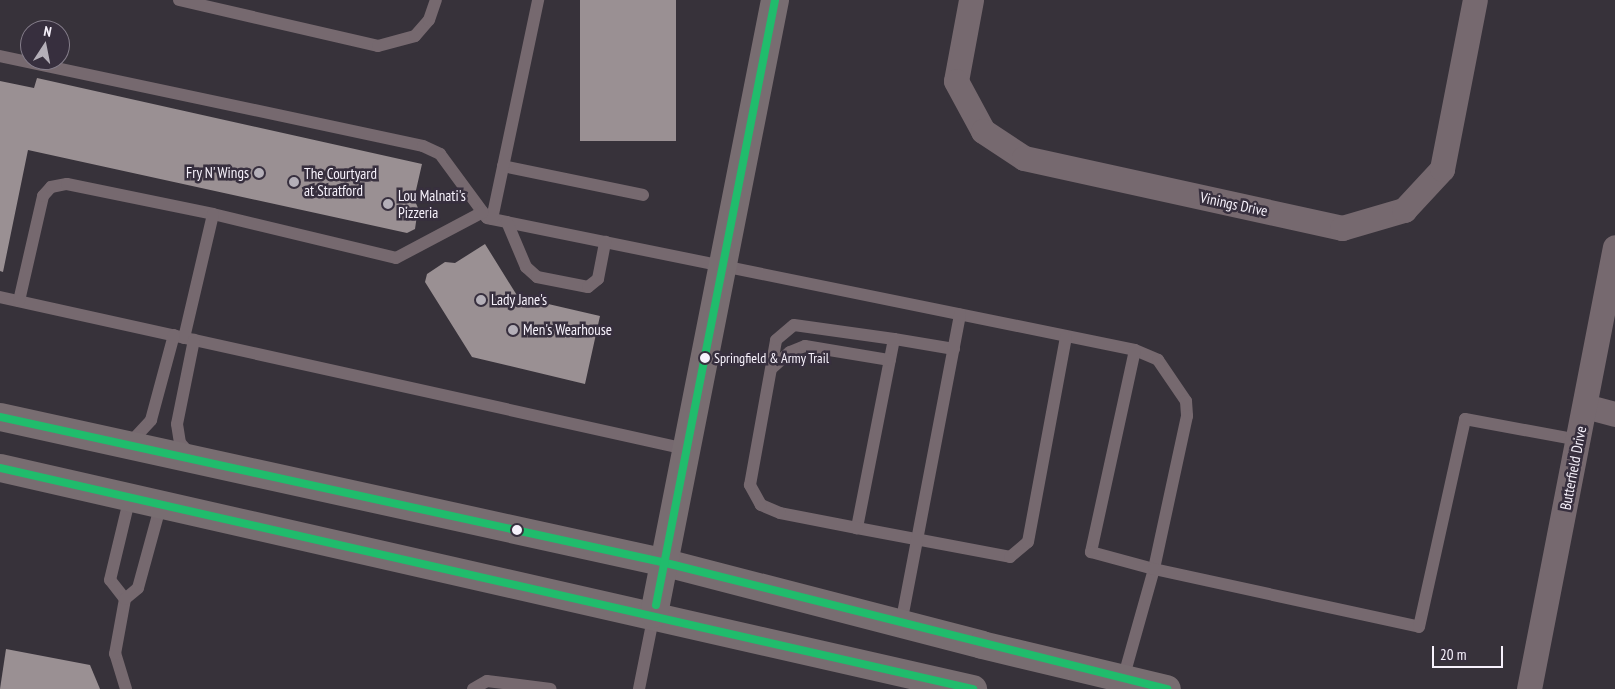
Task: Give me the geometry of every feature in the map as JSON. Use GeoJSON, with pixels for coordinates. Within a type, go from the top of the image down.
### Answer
{"type":"FeatureCollection","features":[{"type":"Feature","properties":{"kind":"main road"},"geometry":{"type":"LineString","coordinates":[[654,614],[666,563],[686,449],[775,0]]}},
{"type":"Feature","properties":{"kind":"main road"},"geometry":{"type":"LineString","coordinates":[[0,417],[666,563],[901,624],[1167,689]]}},
{"type":"Feature","properties":{"kind":"main road"},"geometry":{"type":"LineString","coordinates":[[0,468],[654,614],[973,689]]}},
{"type":"Feature","properties":{"kind":"street","name":"Vinings Drive"},"geometry":{"type":"LineString","coordinates":[[971,0],[956,81],[983,131],[1024,158],[1342,228],[1404,210],[1442,169],[1475,0]]}},
{"type":"Feature","properties":{"kind":"street","name":"Butterfield Drive"},"geometry":{"type":"LineString","coordinates":[[1529,689],[1615,247]]}},
{"type":"Feature","properties":{"kind":"street"},"geometry":{"type":"LineString","coordinates":[[1585,406],[1615,414]]}},
{"type":"Feature","properties":{"kind":"lane"},"geometry":{"type":"LineString","coordinates":[[179,0],[378,46],[415,36],[429,20],[436,0]]}},
{"type":"Feature","properties":{"kind":"lane"},"geometry":{"type":"LineString","coordinates":[[19,301],[43,196],[51,187],[67,184],[213,214],[396,258],[488,215],[503,166],[538,0]]}},
{"type":"Feature","properties":{"kind":"lane"},"geometry":{"type":"LineString","coordinates":[[0,56],[423,146],[440,154],[488,215],[507,222],[1135,350],[1158,360],[1186,401],[1187,416],[1154,569],[1124,679]]}},
{"type":"Feature","properties":{"kind":"lane"},"geometry":{"type":"LineString","coordinates":[[503,166],[643,195]]}},
{"type":"Feature","properties":{"kind":"lane"},"geometry":{"type":"LineString","coordinates":[[128,445],[151,420],[184,338],[213,214]]}},
{"type":"Feature","properties":{"kind":"lane"},"geometry":{"type":"LineString","coordinates":[[507,222],[526,267],[537,276],[588,287],[598,279],[605,242]]}},
{"type":"Feature","properties":{"kind":"lane"},"geometry":{"type":"LineString","coordinates":[[0,297],[686,449]]}},
{"type":"Feature","properties":{"kind":"lane"},"geometry":{"type":"LineString","coordinates":[[901,624],[919,541],[960,315]]}},
{"type":"Feature","properties":{"kind":"lane"},"geometry":{"type":"LineString","coordinates":[[954,350],[894,339],[794,325],[776,340],[750,485],[761,505],[774,511],[919,541],[1010,557],[1028,542],[1066,337]]}},
{"type":"Feature","properties":{"kind":"lane"},"geometry":{"type":"LineString","coordinates":[[184,338],[178,424],[180,443],[195,460]]}},
{"type":"Feature","properties":{"kind":"lane"},"geometry":{"type":"LineString","coordinates":[[857,528],[894,339]]}},
{"type":"Feature","properties":{"kind":"lane"},"geometry":{"type":"LineString","coordinates":[[772,368],[790,352],[805,346],[890,360]]}},
{"type":"Feature","properties":{"kind":"lane"},"geometry":{"type":"LineString","coordinates":[[1135,350],[1091,552],[1154,569],[1419,627],[1465,419],[1578,440]]}},
{"type":"Feature","properties":{"kind":"lane"},"geometry":{"type":"LineString","coordinates":[[125,599],[110,580],[130,496]]}},
{"type":"Feature","properties":{"kind":"lane"},"geometry":{"type":"LineString","coordinates":[[126,689],[115,654],[125,599],[138,588],[161,504]]}},
{"type":"Feature","properties":{"kind":"lane"},"geometry":{"type":"LineString","coordinates":[[639,689],[654,614]]}},
{"type":"Feature","properties":{"kind":"lane"},"geometry":{"type":"LineString","coordinates":[[473,689],[486,681],[550,689]]}},
{"type":"Feature","properties":{"kind":"building"},"geometry":{"type":"Polygon","coordinates":[[[580,0],[676,0],[676,141],[580,141],[580,0]]]}},
{"type":"Feature","properties":{"kind":"building","name":"The Courtyard at Stratford"},"geometry":{"type":"Polygon","coordinates":[[[37,78],[422,164],[414,199],[418,208],[415,229],[407,233],[28,150],[3,272],[0,271],[0,81],[34,88],[37,78]]]}},
{"type":"Feature","properties":{"kind":"building"},"geometry":{"type":"Polygon","coordinates":[[[485,244],[518,297],[600,316],[585,384],[472,357],[425,282],[427,274],[445,262],[455,263],[485,244]]]}},
{"type":"Feature","properties":{"kind":"building"},"geometry":{"type":"Polygon","coordinates":[[[6,649],[90,665],[100,689],[0,689],[6,649]]]}},
{"type":"Feature","properties":{"kind":"transit line"},"geometry":{"type":"LineString","coordinates":[[656,605],[775,0]]}},
{"type":"Feature","properties":{"kind":"transit line"},"geometry":{"type":"LineString","coordinates":[[0,417],[666,563],[1167,689]]}},
{"type":"Feature","properties":{"kind":"transit line"},"geometry":{"type":"LineString","coordinates":[[0,468],[973,689]]}},
{"type":"Feature","properties":{"kind":"place","name":"Fry N' Wings"},"geometry":{"type":"Point","coordinates":[259,173]}},
{"type":"Feature","properties":{"kind":"place","name":"The Courtyard at Stratford"},"geometry":{"type":"Point","coordinates":[294,182]}},
{"type":"Feature","properties":{"kind":"place","name":"Lou Malnati's Pizzeria"},"geometry":{"type":"Point","coordinates":[388,204]}},
{"type":"Feature","properties":{"kind":"place","name":"Lady Jane's"},"geometry":{"type":"Point","coordinates":[481,300]}},
{"type":"Feature","properties":{"kind":"place","name":"Men's Wearhouse"},"geometry":{"type":"Point","coordinates":[513,330]}},
{"type":"Feature","properties":{"kind":"place","name":"Springfield & Army Trail"},"geometry":{"type":"Point","coordinates":[705,358]}}]}
